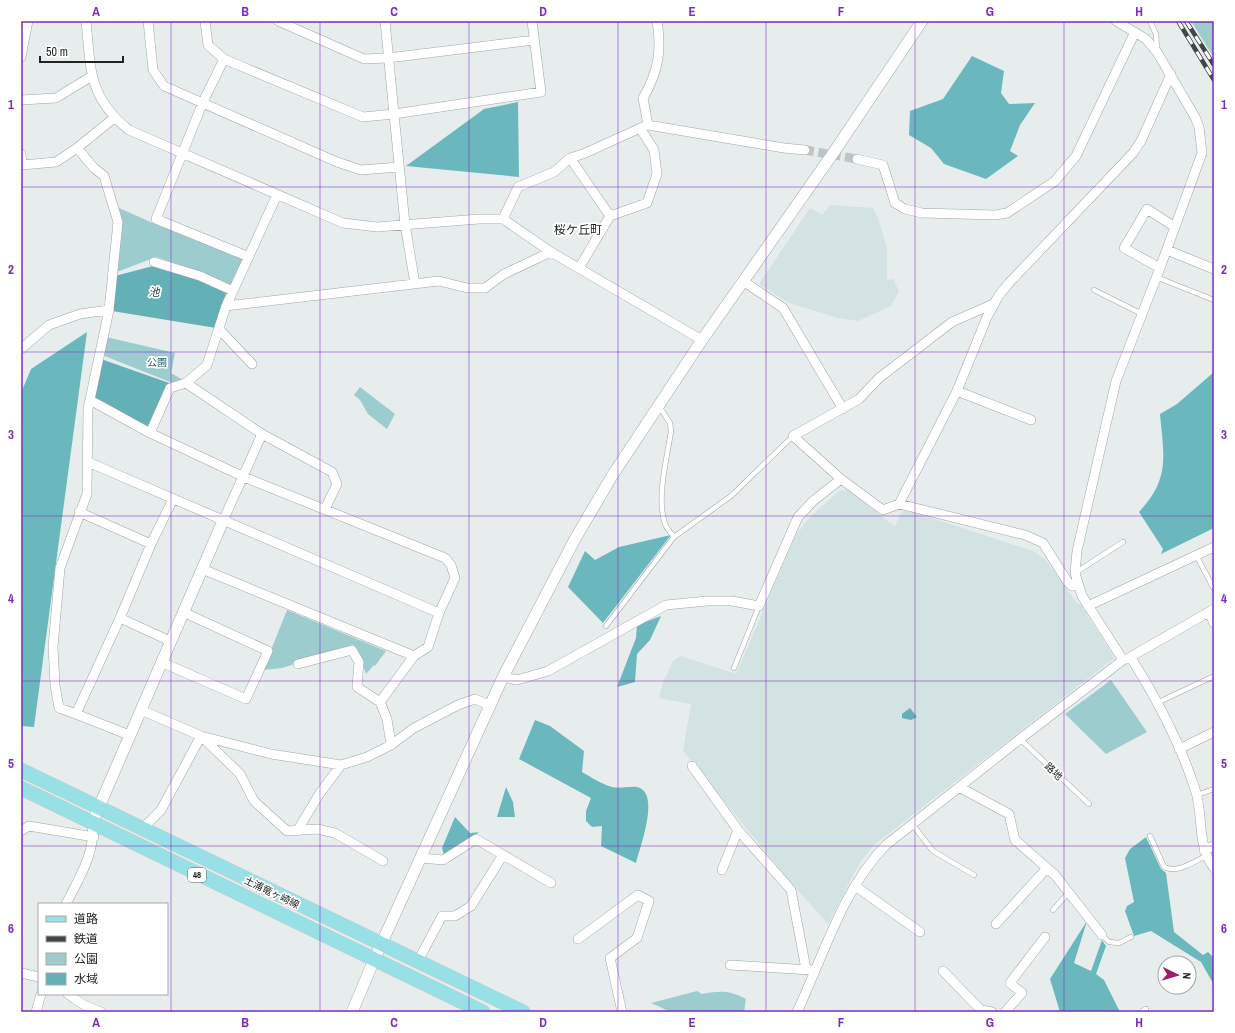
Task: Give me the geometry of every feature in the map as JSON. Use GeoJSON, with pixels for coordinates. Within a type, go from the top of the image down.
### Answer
{"type":"FeatureCollection","features":[{"type":"Feature","properties":{"kind":"main road","name":"土浦竜ヶ崎線"},"geometry":{"type":"LineString","coordinates":[[21,770],[523,1012]]}},
{"type":"Feature","properties":{"kind":"main road","name":"土浦竜ヶ崎線"},"geometry":{"type":"LineString","coordinates":[[21,788],[93,830],[483,1012]]}},
{"type":"Feature","properties":{"kind":"street"},"geometry":{"type":"LineString","coordinates":[[21,57],[28,21]]}},
{"type":"Feature","properties":{"kind":"street"},"geometry":{"type":"LineString","coordinates":[[86,21],[92,76],[96,92],[114,118],[129,130],[181,154],[343,223],[377,227],[479,219],[503,219],[551,252],[702,340]]}},
{"type":"Feature","properties":{"kind":"street"},"geometry":{"type":"LineString","coordinates":[[148,21],[153,70],[164,86],[337,162],[361,170],[399,167]]}},
{"type":"Feature","properties":{"kind":"street"},"geometry":{"type":"LineString","coordinates":[[205,21],[208,45],[224,59],[363,117],[394,114],[541,92],[532,21]]}},
{"type":"Feature","properties":{"kind":"street"},"geometry":{"type":"LineString","coordinates":[[278,21],[364,59],[388,58],[534,40]]}},
{"type":"Feature","properties":{"kind":"street"},"geometry":{"type":"LineString","coordinates":[[385,21],[399,167],[415,284]]}},
{"type":"Feature","properties":{"kind":"street"},"geometry":{"type":"LineString","coordinates":[[579,268],[610,216],[647,203],[657,174],[654,150],[644,127],[643,98],[648,90],[659,57],[657,21]]}},
{"type":"Feature","properties":{"kind":"street"},"geometry":{"type":"LineString","coordinates":[[352,1012],[489,705],[575,539],[612,476],[702,340],[834,152],[922,21]]}},
{"type":"Feature","properties":{"kind":"street"},"geometry":{"type":"LineString","coordinates":[[1116,21],[1146,39],[1157,52],[1195,117],[1199,127],[1202,154],[1114,388],[1077,551],[1075,573],[1077,586],[1088,606],[1159,702],[1197,795],[1205,853],[1214,868]]}},
{"type":"Feature","properties":{"kind":"street"},"geometry":{"type":"LineString","coordinates":[[856,159],[883,165],[895,203],[905,209],[922,213],[995,215],[1007,213],[1055,181],[1076,156],[1135,32]]}},
{"type":"Feature","properties":{"kind":"street"},"geometry":{"type":"LineString","coordinates":[[224,59],[203,102],[156,219],[249,257]]}},
{"type":"Feature","properties":{"kind":"street"},"geometry":{"type":"LineString","coordinates":[[899,504],[957,391],[993,304],[1009,283],[1133,153],[1141,141],[1171,74]]}},
{"type":"Feature","properties":{"kind":"street"},"geometry":{"type":"LineString","coordinates":[[21,100],[56,98],[92,76]]}},
{"type":"Feature","properties":{"kind":"street"},"geometry":{"type":"LineString","coordinates":[[21,154],[22,165],[56,162],[77,148],[114,118]]}},
{"type":"Feature","properties":{"kind":"street"},"geometry":{"type":"LineString","coordinates":[[503,219],[518,187],[554,172],[570,158],[583,154],[644,127],[805,150]]}},
{"type":"Feature","properties":{"kind":"street"},"geometry":{"type":"LineString","coordinates":[[77,148],[94,168],[104,176],[118,222],[109,310],[88,409],[88,462],[86,494],[60,568],[53,648],[55,685],[59,708],[129,736]]}},
{"type":"Feature","properties":{"kind":"street"},"geometry":{"type":"LineString","coordinates":[[570,158],[610,216]]}},
{"type":"Feature","properties":{"kind":"street"},"geometry":{"type":"LineString","coordinates":[[150,433],[170,388],[186,383],[207,366],[226,306],[277,195]]}},
{"type":"Feature","properties":{"kind":"street"},"geometry":{"type":"LineString","coordinates":[[1160,268],[1124,248],[1147,209],[1175,227]]}},
{"type":"Feature","properties":{"kind":"street"},"geometry":{"type":"LineString","coordinates":[[1167,250],[1214,269]]}},
{"type":"Feature","properties":{"kind":"street"},"geometry":{"type":"LineString","coordinates":[[226,306],[439,281],[467,288],[485,288],[504,274],[551,252]]}},
{"type":"Feature","properties":{"kind":"street"},"geometry":{"type":"LineString","coordinates":[[154,262],[200,276],[233,292]]}},
{"type":"Feature","properties":{"kind":"street"},"geometry":{"type":"LineString","coordinates":[[743,281],[783,308],[843,409]]}},
{"type":"Feature","properties":{"kind":"street"},"geometry":{"type":"LineString","coordinates":[[993,304],[952,322],[879,378],[858,399],[843,409],[793,436],[841,479],[883,510],[899,504],[1025,535],[1043,543],[1067,581],[1072,586],[1077,586]]}},
{"type":"Feature","properties":{"kind":"street"},"geometry":{"type":"LineString","coordinates":[[21,349],[49,325],[80,314],[109,310]]}},
{"type":"Feature","properties":{"kind":"street"},"geometry":{"type":"LineString","coordinates":[[219,328],[252,364]]}},
{"type":"Feature","properties":{"kind":"street"},"geometry":{"type":"LineString","coordinates":[[186,383],[262,434],[332,472],[337,484],[325,509]]}},
{"type":"Feature","properties":{"kind":"street"},"geometry":{"type":"LineString","coordinates":[[957,391],[1031,420]]}},
{"type":"Feature","properties":{"kind":"street"},"geometry":{"type":"LineString","coordinates":[[90,400],[150,433],[244,477],[445,558],[451,565],[455,578],[439,613],[428,647],[414,656],[380,702]]}},
{"type":"Feature","properties":{"kind":"street"},"geometry":{"type":"LineString","coordinates":[[67,903],[87,863],[98,808],[262,434]]}},
{"type":"Feature","properties":{"kind":"street"},"geometry":{"type":"LineString","coordinates":[[88,462],[439,613]]}},
{"type":"Feature","properties":{"kind":"street"},"geometry":{"type":"LineString","coordinates":[[503,677],[517,680],[548,670],[666,605],[707,601],[732,601],[759,606],[798,517],[813,501],[841,479]]}},
{"type":"Feature","properties":{"kind":"street"},"geometry":{"type":"LineString","coordinates":[[76,714],[120,618],[151,544],[173,499]]}},
{"type":"Feature","properties":{"kind":"street"},"geometry":{"type":"LineString","coordinates":[[79,512],[151,544]]}},
{"type":"Feature","properties":{"kind":"street"},"geometry":{"type":"LineString","coordinates":[[1088,606],[1214,547]]}},
{"type":"Feature","properties":{"kind":"street"},"geometry":{"type":"LineString","coordinates":[[202,568],[414,656]]}},
{"type":"Feature","properties":{"kind":"street"},"geometry":{"type":"LineString","coordinates":[[797,1012],[855,886],[877,854],[912,824],[1020,739],[1127,659],[1211,611],[1214,623]]}},
{"type":"Feature","properties":{"kind":"street"},"geometry":{"type":"LineString","coordinates":[[161,662],[246,699],[268,651],[183,612]]}},
{"type":"Feature","properties":{"kind":"street"},"geometry":{"type":"LineString","coordinates":[[120,618],[170,641]]}},
{"type":"Feature","properties":{"kind":"street"},"geometry":{"type":"LineString","coordinates":[[298,664],[352,650],[359,662],[357,687],[380,702],[387,719],[391,745]]}},
{"type":"Feature","properties":{"kind":"street"},"geometry":{"type":"LineString","coordinates":[[141,710],[201,736],[271,754],[341,764],[367,758],[391,745],[414,728],[458,705],[475,700],[489,705]]}},
{"type":"Feature","properties":{"kind":"street"},"geometry":{"type":"LineString","coordinates":[[1179,749],[1214,732]]}},
{"type":"Feature","properties":{"kind":"street"},"geometry":{"type":"LineString","coordinates":[[142,829],[161,810],[201,736]]}},
{"type":"Feature","properties":{"kind":"street"},"geometry":{"type":"LineString","coordinates":[[201,736],[240,774],[254,801],[287,831],[317,829],[335,832],[383,861]]}},
{"type":"Feature","properties":{"kind":"street"},"geometry":{"type":"LineString","coordinates":[[297,831],[320,793],[341,764]]}},
{"type":"Feature","properties":{"kind":"street"},"geometry":{"type":"LineString","coordinates":[[692,766],[738,830],[791,890],[806,968]]}},
{"type":"Feature","properties":{"kind":"street"},"geometry":{"type":"LineString","coordinates":[[959,787],[1009,814],[1015,840],[1047,868],[1069,892],[1102,935]]}},
{"type":"Feature","properties":{"kind":"street"},"geometry":{"type":"LineString","coordinates":[[21,832],[29,826],[93,830]]}},
{"type":"Feature","properties":{"kind":"street"},"geometry":{"type":"LineString","coordinates":[[722,870],[738,830]]}},
{"type":"Feature","properties":{"kind":"street"},"geometry":{"type":"LineString","coordinates":[[421,858],[443,860],[476,839],[551,883]]}},
{"type":"Feature","properties":{"kind":"street"},"geometry":{"type":"LineString","coordinates":[[1205,853],[1214,846]]}},
{"type":"Feature","properties":{"kind":"street"},"geometry":{"type":"LineString","coordinates":[[418,961],[442,916],[456,916],[471,906],[503,855]]}},
{"type":"Feature","properties":{"kind":"street"},"geometry":{"type":"LineString","coordinates":[[996,924],[1047,868]]}},
{"type":"Feature","properties":{"kind":"street"},"geometry":{"type":"LineString","coordinates":[[855,886],[920,932]]}},
{"type":"Feature","properties":{"kind":"street"},"geometry":{"type":"LineString","coordinates":[[578,940],[638,895],[649,901],[637,938],[610,958],[622,1012]]}},
{"type":"Feature","properties":{"kind":"street"},"geometry":{"type":"LineString","coordinates":[[1005,1012],[1022,993],[1010,983],[1045,937]]}},
{"type":"Feature","properties":{"kind":"street"},"geometry":{"type":"LineString","coordinates":[[730,965],[806,968],[816,972]]}},
{"type":"Feature","properties":{"kind":"street"},"geometry":{"type":"LineString","coordinates":[[943,971],[979,1011],[992,1012]]}},
{"type":"Feature","properties":{"kind":"street"},"geometry":{"type":"LineString","coordinates":[[21,972],[38,977]]}},
{"type":"Feature","properties":{"kind":"street"},"geometry":{"type":"LineString","coordinates":[[36,1012],[41,995]]}},
{"type":"Feature","properties":{"kind":"street"},"geometry":{"type":"LineString","coordinates":[[69,995],[84,1005],[101,1012]]}},
{"type":"Feature","properties":{"kind":"lane"},"geometry":{"type":"LineString","coordinates":[[1150,21],[1156,34],[1157,52]]}},
{"type":"Feature","properties":{"kind":"lane"},"geometry":{"type":"LineString","coordinates":[[1156,277],[1214,300]]}},
{"type":"Feature","properties":{"kind":"lane"},"geometry":{"type":"LineString","coordinates":[[1094,290],[1142,314]]}},
{"type":"Feature","properties":{"kind":"lane"},"geometry":{"type":"LineString","coordinates":[[659,405],[670,423],[661,497],[666,525],[674,537]]}},
{"type":"Feature","properties":{"kind":"lane"},"geometry":{"type":"LineString","coordinates":[[606,626],[674,537],[731,496],[793,436]]}},
{"type":"Feature","properties":{"kind":"lane"},"geometry":{"type":"LineString","coordinates":[[1075,573],[1123,542]]}},
{"type":"Feature","properties":{"kind":"lane"},"geometry":{"type":"LineString","coordinates":[[1196,555],[1214,589]]}},
{"type":"Feature","properties":{"kind":"lane"},"geometry":{"type":"LineString","coordinates":[[734,668],[759,606]]}},
{"type":"Feature","properties":{"kind":"lane"},"geometry":{"type":"LineString","coordinates":[[1159,702],[1214,676]]}},
{"type":"Feature","properties":{"kind":"lane","name":"路地"},"geometry":{"type":"LineString","coordinates":[[1020,739],[1089,804]]}},
{"type":"Feature","properties":{"kind":"lane"},"geometry":{"type":"LineString","coordinates":[[1197,795],[1214,789]]}},
{"type":"Feature","properties":{"kind":"lane"},"geometry":{"type":"LineString","coordinates":[[912,824],[933,852],[974,875]]}},
{"type":"Feature","properties":{"kind":"lane"},"geometry":{"type":"LineString","coordinates":[[1150,836],[1164,868],[1168,870],[1177,870],[1205,853]]}},
{"type":"Feature","properties":{"kind":"lane"},"geometry":{"type":"LineString","coordinates":[[1053,910],[1069,892]]}},
{"type":"Feature","properties":{"kind":"lane"},"geometry":{"type":"LineString","coordinates":[[1102,935],[1109,942],[1119,943],[1131,937]]}},
{"type":"Feature","properties":{"kind":"lane"},"geometry":{"type":"LineString","coordinates":[[1141,1012],[1146,1009]]}},
{"type":"Feature","properties":{"kind":"shaded area"},"geometry":{"type":"Polygon","coordinates":[[[972,56],[1004,71],[1001,93],[1009,104],[1035,103],[1020,125],[1010,151],[1018,156],[986,179],[944,164],[931,148],[909,135],[910,111],[943,99],[972,56]]]}},
{"type":"Feature","properties":{"kind":"shaded area"},"geometry":{"type":"Polygon","coordinates":[[[518,102],[519,177],[406,166],[484,109],[518,102]]]}},
{"type":"Feature","properties":{"kind":"shaded area"},"geometry":{"type":"Polygon","coordinates":[[[830,205],[873,208],[879,221],[887,248],[887,280],[893,279],[899,291],[891,306],[858,321],[838,318],[789,303],[759,284],[810,208],[822,215],[830,205]]]}},
{"type":"Feature","properties":{"kind":"shaded area"},"geometry":{"type":"Polygon","coordinates":[[[87,332],[34,727],[21,726],[21,393],[31,369],[87,332]]]}},
{"type":"Feature","properties":{"kind":"shaded area"},"geometry":{"type":"Polygon","coordinates":[[[1214,372],[1214,528],[1161,554],[1163,549],[1139,512],[1156,489],[1163,467],[1163,443],[1160,414],[1177,404],[1214,372]]]}},
{"type":"Feature","properties":{"kind":"shaded area"},"geometry":{"type":"Polygon","coordinates":[[[848,490],[895,527],[900,514],[904,511],[913,512],[1033,551],[1046,560],[1076,602],[1081,605],[1113,656],[1113,659],[874,845],[859,864],[828,924],[791,883],[683,751],[691,704],[659,698],[663,682],[673,661],[681,656],[736,674],[795,537],[808,519],[839,491],[848,490]]]}},
{"type":"Feature","properties":{"kind":"shaded area"},"geometry":{"type":"Polygon","coordinates":[[[671,535],[603,623],[568,587],[585,551],[595,560],[619,547],[671,535]]]}},
{"type":"Feature","properties":{"kind":"shaded area"},"geometry":{"type":"Polygon","coordinates":[[[661,616],[650,640],[637,654],[635,682],[617,687],[636,638],[637,625],[661,616]]]}},
{"type":"Feature","properties":{"kind":"shaded area"},"geometry":{"type":"Polygon","coordinates":[[[535,720],[550,726],[584,751],[582,772],[612,787],[637,787],[644,791],[648,799],[647,821],[636,863],[601,846],[602,826],[592,827],[586,821],[586,811],[591,798],[519,759],[535,720]]]}},
{"type":"Feature","properties":{"kind":"shaded area"},"geometry":{"type":"Polygon","coordinates":[[[506,787],[513,802],[515,817],[497,817],[506,787]]]}},
{"type":"Feature","properties":{"kind":"shaded area"},"geometry":{"type":"Polygon","coordinates":[[[455,817],[470,833],[479,832],[444,855],[442,848],[455,817]]]}},
{"type":"Feature","properties":{"kind":"shaded area"},"geometry":{"type":"Polygon","coordinates":[[[1146,837],[1161,869],[1166,873],[1174,932],[1203,955],[1208,952],[1214,958],[1214,985],[1201,962],[1197,960],[1197,955],[1190,955],[1151,931],[1134,936],[1125,911],[1127,906],[1134,902],[1125,858],[1130,849],[1146,837]]]}},
{"type":"Feature","properties":{"kind":"shaded area"},"geometry":{"type":"Polygon","coordinates":[[[1087,921],[1074,963],[1091,971],[1102,940],[1106,946],[1096,974],[1104,980],[1120,1012],[1060,1012],[1050,979],[1087,921]]]}},
{"type":"Feature","properties":{"kind":"green space"},"geometry":{"type":"Polygon","coordinates":[[[1191,21],[1214,21],[1214,58],[1191,21]]]}},
{"type":"Feature","properties":{"kind":"green space"},"geometry":{"type":"Polygon","coordinates":[[[117,207],[155,224],[245,259],[232,287],[201,272],[156,257],[117,272],[117,207]]]}},
{"type":"Feature","properties":{"kind":"green space","name":"公園"},"geometry":{"type":"Polygon","coordinates":[[[106,337],[175,353],[171,373],[183,380],[175,384],[102,355],[106,337]]]}},
{"type":"Feature","properties":{"kind":"green space"},"geometry":{"type":"Polygon","coordinates":[[[360,387],[395,414],[387,429],[368,414],[360,400],[354,395],[360,387]]]}},
{"type":"Feature","properties":{"kind":"green space"},"geometry":{"type":"Polygon","coordinates":[[[287,610],[386,651],[375,666],[374,665],[366,674],[360,657],[351,646],[282,668],[263,670],[287,610]]]}},
{"type":"Feature","properties":{"kind":"green space"},"geometry":{"type":"Polygon","coordinates":[[[1111,680],[1147,732],[1106,754],[1065,714],[1111,680]]]}},
{"type":"Feature","properties":{"kind":"green space"},"geometry":{"type":"Polygon","coordinates":[[[697,991],[702,994],[724,992],[740,996],[746,999],[744,1012],[671,1012],[651,1003],[697,991]]]}},
{"type":"Feature","properties":{"kind":"water","name":"池"},"geometry":{"type":"Polygon","coordinates":[[[153,266],[198,280],[230,294],[216,328],[112,311],[115,276],[153,266]]]}},
{"type":"Feature","properties":{"kind":"water"},"geometry":{"type":"Polygon","coordinates":[[[101,359],[172,384],[148,429],[93,398],[101,359]]]}},
{"type":"Feature","properties":{"kind":"water"},"geometry":{"type":"Polygon","coordinates":[[[910,708],[917,717],[911,720],[902,718],[902,714],[910,708]]]}},
{"type":"Feature","properties":{"kind":"tunnel"},"geometry":{"type":"LineString","coordinates":[[805,150],[857,159]]}},
{"type":"Feature","properties":{"kind":"railway"},"geometry":{"type":"LineString","coordinates":[[1178,21],[1214,80]]}},
{"type":"Feature","properties":{"kind":"railway"},"geometry":{"type":"LineString","coordinates":[[1186,21],[1214,65]]}},
{"type":"Feature","properties":{"kind":"district","name":"桜ケ丘町"},"geometry":{"type":"Point","coordinates":[578,230]}}]}
